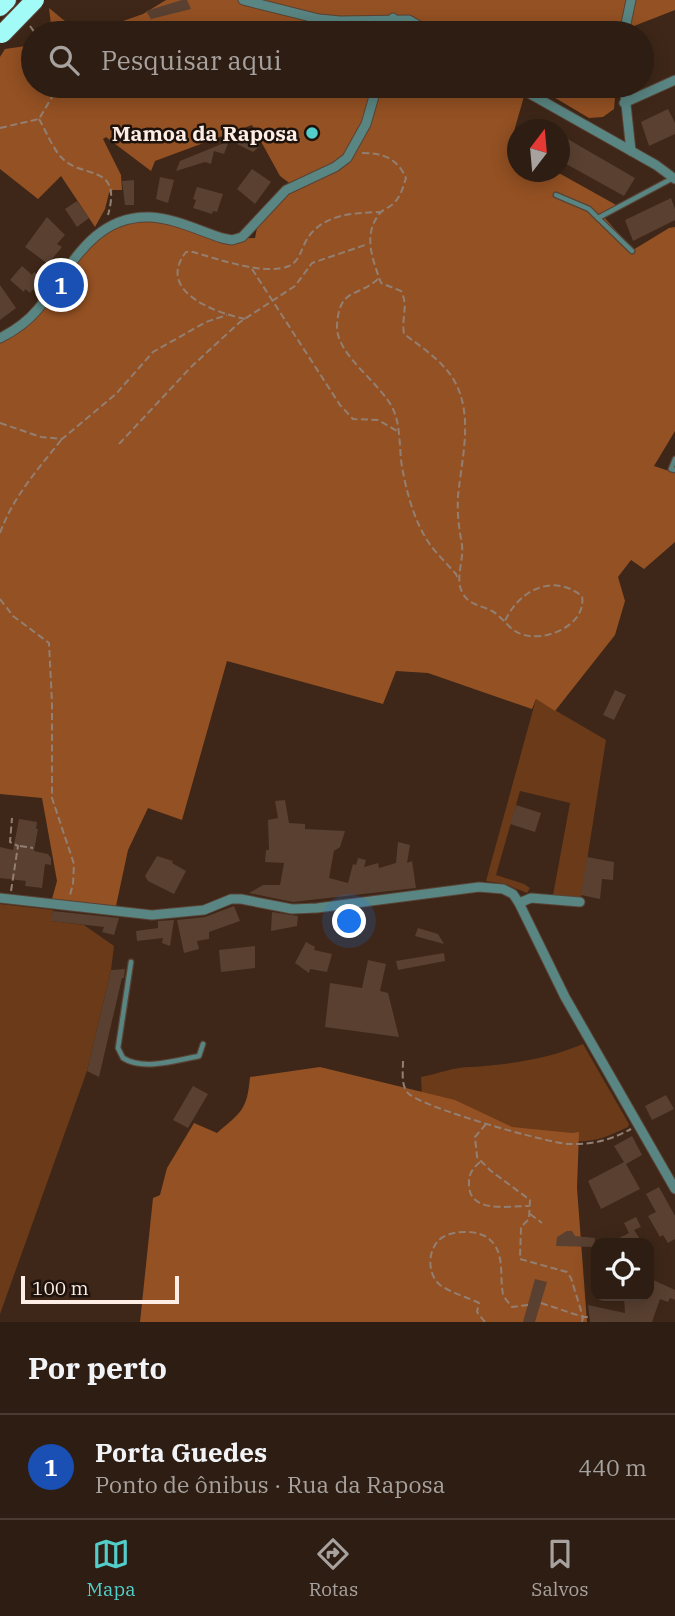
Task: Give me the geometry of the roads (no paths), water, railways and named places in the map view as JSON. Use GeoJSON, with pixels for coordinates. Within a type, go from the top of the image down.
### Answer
{"type":"FeatureCollection","features":[{"type":"Feature","properties":{"kind":"highway"},"geometry":{"type":"LineString","coordinates":[[0,7],[7,0]]}},
{"type":"Feature","properties":{"kind":"highway"},"geometry":{"type":"LineString","coordinates":[[1,35],[35,0]]}},
{"type":"Feature","properties":{"kind":"street"},"geometry":{"type":"LineString","coordinates":[[243,0],[319,19],[340,21],[393,18],[412,21]]}},
{"type":"Feature","properties":{"kind":"street"},"geometry":{"type":"LineString","coordinates":[[627,21],[631,0]]}},
{"type":"Feature","properties":{"kind":"street"},"geometry":{"type":"LineString","coordinates":[[654,89],[675,80]]}},
{"type":"Feature","properties":{"kind":"street"},"geometry":{"type":"LineString","coordinates":[[0,338],[24,323],[38,309],[90,239],[101,231],[131,218],[152,217],[232,240],[242,237],[286,190],[335,167],[350,153],[366,124],[374,98]]}},
{"type":"Feature","properties":{"kind":"street"},"geometry":{"type":"LineString","coordinates":[[537,98],[656,165],[674,178]]}},
{"type":"Feature","properties":{"kind":"street"},"geometry":{"type":"LineString","coordinates":[[624,98],[631,151]]}},
{"type":"Feature","properties":{"kind":"street"},"geometry":{"type":"LineString","coordinates":[[624,103],[635,98]]}},
{"type":"Feature","properties":{"kind":"street"},"geometry":{"type":"LineString","coordinates":[[5,898],[152,915],[195,912],[241,899],[292,909],[347,906],[479,887],[503,889],[513,894],[519,903],[565,997],[675,1189]]}},
{"type":"Feature","properties":{"kind":"street"},"geometry":{"type":"LineString","coordinates":[[519,903],[531,898],[580,901]]}},
{"type":"Feature","properties":{"kind":"lane"},"geometry":{"type":"LineString","coordinates":[[598,218],[674,178]]}},
{"type":"Feature","properties":{"kind":"lane"},"geometry":{"type":"LineString","coordinates":[[556,195],[589,209],[632,251]]}},
{"type":"Feature","properties":{"kind":"lane"},"geometry":{"type":"LineString","coordinates":[[675,459],[671,470],[675,471]]}},
{"type":"Feature","properties":{"kind":"lane"},"geometry":{"type":"LineString","coordinates":[[131,962],[118,1048],[123,1058],[141,1064],[184,1059],[199,1056],[203,1044]]}},
{"type":"Feature","properties":{"kind":"place","name":"Mamoa da Raposa"},"geometry":{"type":"Point","coordinates":[312,133]}},
{"type":"Feature","properties":{"kind":"place","name":"Porta Guedes"},"geometry":{"type":"Point","coordinates":[61,285]}}]}
